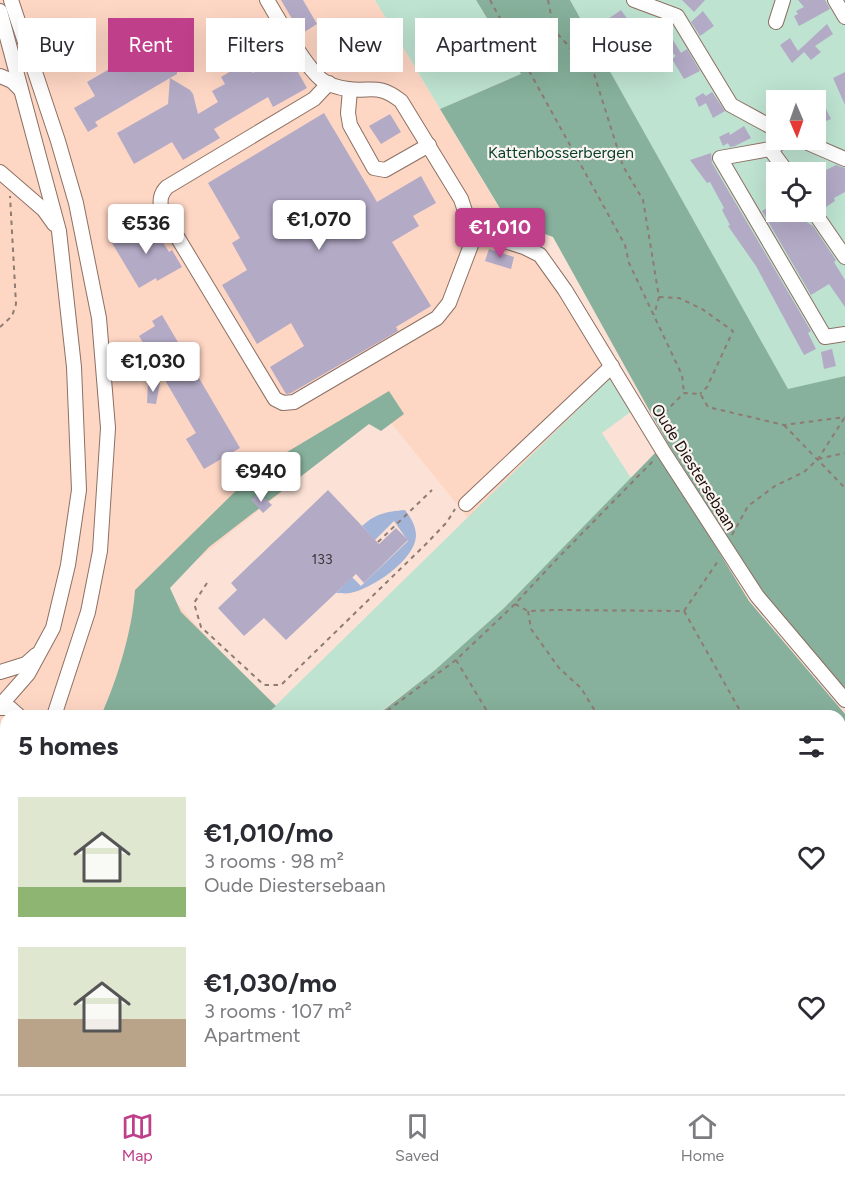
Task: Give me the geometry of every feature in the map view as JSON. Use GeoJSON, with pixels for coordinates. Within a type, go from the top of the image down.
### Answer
{"type":"FeatureCollection","features":[{"type":"Feature","properties":{"kind":"street"},"geometry":{"type":"LineString","coordinates":[[10,0],[58,141],[76,203],[99,318],[108,428],[100,551],[88,612],[56,710]]}},
{"type":"Feature","properties":{"kind":"street"},"geometry":{"type":"LineString","coordinates":[[267,0],[318,76],[329,83],[350,90],[377,89],[393,95],[406,109],[461,199],[469,223],[476,232],[449,303],[437,318],[294,402],[283,403],[275,399],[161,210],[160,202],[162,193],[167,187],[314,99],[329,83]]}},
{"type":"Feature","properties":{"kind":"street"},"geometry":{"type":"LineString","coordinates":[[634,0],[677,16],[731,105],[766,124]]}},
{"type":"Feature","properties":{"kind":"street"},"geometry":{"type":"LineString","coordinates":[[776,22],[783,0]]}},
{"type":"Feature","properties":{"kind":"street"},"geometry":{"type":"LineString","coordinates":[[835,0],[845,17]]}},
{"type":"Feature","properties":{"kind":"street"},"geometry":{"type":"LineString","coordinates":[[0,11],[59,231],[74,367],[79,490],[68,565],[53,628],[28,674],[0,707]]}},
{"type":"Feature","properties":{"kind":"street"},"geometry":{"type":"LineString","coordinates":[[0,76],[12,81],[21,90]]}},
{"type":"Feature","properties":{"kind":"street"},"geometry":{"type":"LineString","coordinates":[[350,90],[348,113],[350,125],[374,168],[385,170],[429,145]]}},
{"type":"Feature","properties":{"kind":"street"},"geometry":{"type":"LineString","coordinates":[[766,149],[720,158],[825,338],[845,334]]}},
{"type":"Feature","properties":{"kind":"street"},"geometry":{"type":"LineString","coordinates":[[824,150],[845,159]]}},
{"type":"Feature","properties":{"kind":"street"},"geometry":{"type":"LineString","coordinates":[[4,175],[44,210],[59,231]]}},
{"type":"Feature","properties":{"kind":"street"},"geometry":{"type":"LineString","coordinates":[[821,222],[845,257]]}},
{"type":"Feature","properties":{"kind":"street","name":"Oude Diestersebaan"},"geometry":{"type":"LineString","coordinates":[[476,232],[524,247],[540,255],[556,275],[663,451],[757,596],[845,700]]}},
{"type":"Feature","properties":{"kind":"street"},"geometry":{"type":"LineString","coordinates":[[460,506],[612,366]]}},
{"type":"Feature","properties":{"kind":"street"},"geometry":{"type":"LineString","coordinates":[[0,672],[26,664],[42,650]]}},
{"type":"Feature","properties":{"kind":"path"},"geometry":{"type":"LineString","coordinates":[[490,0],[625,245],[629,263],[682,375],[684,393],[651,428]]}},
{"type":"Feature","properties":{"kind":"path"},"geometry":{"type":"LineString","coordinates":[[548,0],[554,30],[594,74],[623,166],[643,200],[659,297],[654,316]]}},
{"type":"Feature","properties":{"kind":"path"},"geometry":{"type":"LineString","coordinates":[[0,327],[12,316],[16,304],[4,175]]}},
{"type":"Feature","properties":{"kind":"path"},"geometry":{"type":"LineString","coordinates":[[659,297],[679,298],[702,309],[732,331],[707,387],[700,394],[684,393]]}},
{"type":"Feature","properties":{"kind":"path"},"geometry":{"type":"LineString","coordinates":[[700,394],[708,407],[784,425],[845,417]]}},
{"type":"Feature","properties":{"kind":"path"},"geometry":{"type":"LineString","coordinates":[[684,611],[704,584],[748,506],[775,486],[804,472],[818,459],[845,417]]}},
{"type":"Feature","properties":{"kind":"path"},"geometry":{"type":"LineString","coordinates":[[784,425],[845,489]]}},
{"type":"Feature","properties":{"kind":"path"},"geometry":{"type":"LineString","coordinates":[[388,710],[456,660],[515,604],[663,451]]}},
{"type":"Feature","properties":{"kind":"path"},"geometry":{"type":"LineString","coordinates":[[818,459],[845,453]]}},
{"type":"Feature","properties":{"kind":"path"},"geometry":{"type":"LineString","coordinates":[[378,542],[432,489]]}},
{"type":"Feature","properties":{"kind":"path"},"geometry":{"type":"LineString","coordinates":[[207,583],[194,603],[201,627],[264,685],[281,685],[426,544],[460,506]]}},
{"type":"Feature","properties":{"kind":"path"},"geometry":{"type":"LineString","coordinates":[[515,604],[528,611],[684,611]]}},
{"type":"Feature","properties":{"kind":"path"},"geometry":{"type":"LineString","coordinates":[[528,611],[531,629],[559,668],[581,688],[594,710]]}},
{"type":"Feature","properties":{"kind":"path"},"geometry":{"type":"LineString","coordinates":[[684,611],[740,710]]}},
{"type":"Feature","properties":{"kind":"path"},"geometry":{"type":"LineString","coordinates":[[456,660],[486,710]]}},
{"type":"Feature","properties":{"kind":"shaded area"},"geometry":{"type":"Polygon","coordinates":[[[0,0],[375,0],[386,18],[317,18],[317,72],[403,72],[403,47],[415,67],[415,72],[418,72],[506,220],[542,269],[610,378],[469,519],[382,412],[163,587],[267,706],[263,710],[0,710],[0,0]]]}},
{"type":"Feature","properties":{"kind":"green space"},"geometry":{"type":"Polygon","coordinates":[[[375,0],[476,0],[487,18],[415,18],[415,67],[403,47],[403,18],[386,18],[375,0]]]}},
{"type":"Feature","properties":{"kind":"green space","name":"Kattenbosserbergen"},"geometry":{"type":"Polygon","coordinates":[[[476,0],[570,0],[580,18],[570,18],[570,72],[610,72],[788,389],[845,376],[845,690],[756,583],[668,444],[553,237],[507,220],[440,109],[521,74],[520,72],[558,72],[558,18],[487,18],[476,0]]]}},
{"type":"Feature","properties":{"kind":"green space"},"geometry":{"type":"Polygon","coordinates":[[[570,0],[845,0],[845,376],[788,390],[610,72],[673,72],[673,18],[580,18],[570,0]]]}},
{"type":"Feature","properties":{"kind":"green space"},"geometry":{"type":"Polygon","coordinates":[[[418,72],[520,72],[521,74],[440,109],[418,72]]]}},
{"type":"Feature","properties":{"kind":"green space"},"geometry":{"type":"Polygon","coordinates":[[[610,378],[632,411],[602,433],[631,478],[504,608],[435,670],[383,710],[271,710],[610,378]]]}},
{"type":"Feature","properties":{"kind":"green space"},"geometry":{"type":"Polygon","coordinates":[[[389,391],[404,414],[381,431],[369,424],[209,547],[170,588],[181,612],[276,706],[271,710],[103,710],[123,654],[131,622],[135,590],[257,470],[389,391]]]}},
{"type":"Feature","properties":{"kind":"green space"},"geometry":{"type":"Polygon","coordinates":[[[657,451],[749,601],[842,710],[384,710],[435,670],[504,608],[657,451]]]}},
{"type":"Feature","properties":{"kind":"water"},"geometry":{"type":"Polygon","coordinates":[[[405,510],[413,522],[416,536],[414,545],[400,564],[369,586],[350,593],[336,593],[352,577],[361,586],[408,541],[394,521],[375,540],[362,526],[382,514],[405,510]]]}},
{"type":"Feature","properties":{"kind":"building"},"geometry":{"type":"Polygon","coordinates":[[[281,0],[303,0],[317,24],[305,32],[305,18],[292,18],[281,0]]]}},
{"type":"Feature","properties":{"kind":"building"},"geometry":{"type":"Polygon","coordinates":[[[682,0],[705,0],[694,12],[682,0]]]}},
{"type":"Feature","properties":{"kind":"building"},"geometry":{"type":"Polygon","coordinates":[[[798,0],[825,0],[830,9],[799,26],[794,16],[798,14],[796,11],[804,7],[798,0]]]}},
{"type":"Feature","properties":{"kind":"building"},"geometry":{"type":"Polygon","coordinates":[[[621,10],[627,18],[609,18],[621,10]]]}},
{"type":"Feature","properties":{"kind":"building"},"geometry":{"type":"Polygon","coordinates":[[[703,11],[714,26],[700,36],[691,22],[703,11]]]}},
{"type":"Feature","properties":{"kind":"building"},"geometry":{"type":"Polygon","coordinates":[[[827,24],[833,34],[815,46],[821,52],[811,60],[804,52],[792,63],[780,45],[790,38],[798,51],[827,24]]]}},
{"type":"Feature","properties":{"kind":"building"},"geometry":{"type":"Polygon","coordinates":[[[673,40],[681,53],[687,49],[700,71],[684,79],[673,61],[676,56],[673,53],[673,40]]]}},
{"type":"Feature","properties":{"kind":"building"},"geometry":{"type":"Polygon","coordinates":[[[108,70],[108,72],[177,72],[95,122],[98,126],[88,132],[74,108],[95,96],[87,82],[108,70]]]}},
{"type":"Feature","properties":{"kind":"building"},"geometry":{"type":"Polygon","coordinates":[[[229,72],[298,72],[307,88],[273,107],[268,97],[214,129],[220,138],[183,160],[172,142],[134,164],[117,133],[168,104],[170,78],[190,90],[198,114],[218,102],[212,91],[225,84],[221,77],[229,72]]]}},
{"type":"Feature","properties":{"kind":"building"},"geometry":{"type":"Polygon","coordinates":[[[845,72],[845,105],[833,78],[845,72]]]}},
{"type":"Feature","properties":{"kind":"building"},"geometry":{"type":"Polygon","coordinates":[[[712,92],[725,111],[713,118],[706,103],[699,107],[695,98],[703,93],[706,96],[712,92]]]}},
{"type":"Feature","properties":{"kind":"building"},"geometry":{"type":"Polygon","coordinates":[[[826,109],[831,119],[826,121],[826,109]]]}},
{"type":"Feature","properties":{"kind":"building"},"geometry":{"type":"Polygon","coordinates":[[[324,113],[377,202],[421,176],[436,203],[413,216],[419,226],[392,242],[431,306],[396,327],[398,331],[286,394],[270,367],[304,346],[291,323],[257,344],[222,285],[247,270],[232,243],[240,238],[208,183],[324,113]]]}},
{"type":"Feature","properties":{"kind":"building"},"geometry":{"type":"Polygon","coordinates":[[[390,114],[401,132],[381,144],[369,126],[390,114]]]}},
{"type":"Feature","properties":{"kind":"building"},"geometry":{"type":"Polygon","coordinates":[[[744,126],[751,138],[735,146],[730,147],[728,143],[723,146],[719,137],[729,132],[730,135],[744,126]]]}},
{"type":"Feature","properties":{"kind":"building"},"geometry":{"type":"Polygon","coordinates":[[[711,153],[712,163],[811,331],[808,333],[816,349],[804,355],[756,266],[728,226],[730,225],[722,210],[724,208],[710,182],[707,183],[690,160],[711,153]]]}},
{"type":"Feature","properties":{"kind":"building"},"geometry":{"type":"Polygon","coordinates":[[[836,165],[845,168],[845,192],[834,198],[835,201],[826,207],[826,170],[836,165]]]}},
{"type":"Feature","properties":{"kind":"building"},"geometry":{"type":"Polygon","coordinates":[[[150,221],[169,252],[172,250],[182,267],[139,288],[112,243],[150,221]]]}},
{"type":"Feature","properties":{"kind":"building"},"geometry":{"type":"Polygon","coordinates":[[[768,222],[807,222],[813,226],[836,260],[834,262],[845,280],[845,307],[829,284],[811,295],[768,222]]]}},
{"type":"Feature","properties":{"kind":"building"},"geometry":{"type":"Polygon","coordinates":[[[489,249],[514,257],[511,269],[485,261],[489,249]]]}},
{"type":"Feature","properties":{"kind":"building"},"geometry":{"type":"Polygon","coordinates":[[[162,315],[240,448],[204,469],[186,439],[196,433],[139,336],[155,326],[152,321],[162,315]]]}},
{"type":"Feature","properties":{"kind":"building"},"geometry":{"type":"Polygon","coordinates":[[[832,349],[836,366],[824,369],[821,352],[832,349]]]}},
{"type":"Feature","properties":{"kind":"building"},"geometry":{"type":"Polygon","coordinates":[[[148,382],[160,383],[156,404],[147,403],[148,382]]]}},
{"type":"Feature","properties":{"kind":"building"},"geometry":{"type":"Polygon","coordinates":[[[328,490],[379,544],[396,528],[408,540],[364,583],[356,574],[286,640],[264,618],[244,636],[218,608],[237,590],[231,583],[328,490]]]}},
{"type":"Feature","properties":{"kind":"building"},"geometry":{"type":"Polygon","coordinates":[[[259,493],[272,505],[263,513],[251,500],[259,493]]]}}]}
